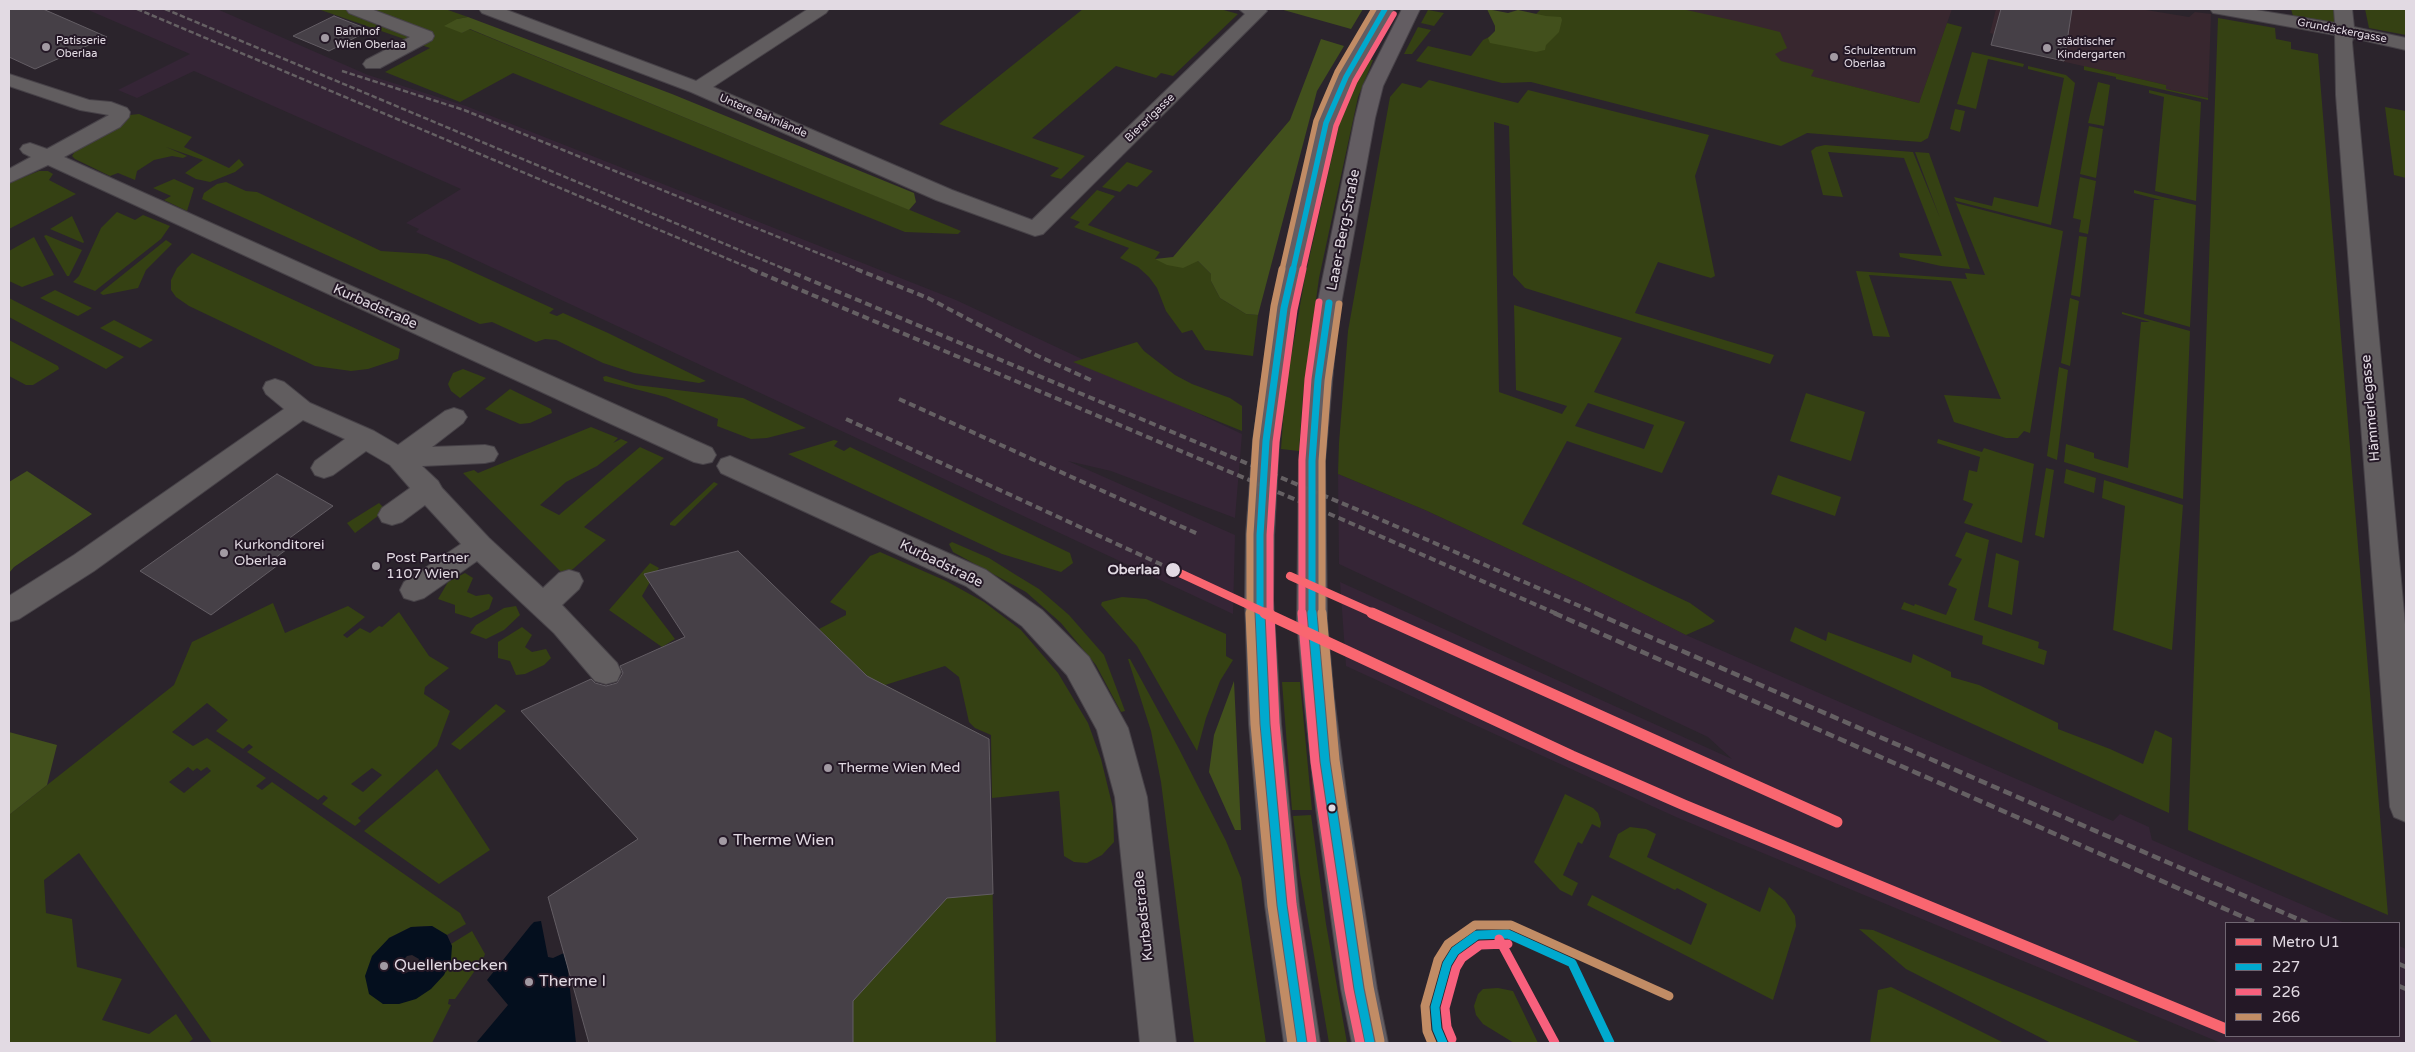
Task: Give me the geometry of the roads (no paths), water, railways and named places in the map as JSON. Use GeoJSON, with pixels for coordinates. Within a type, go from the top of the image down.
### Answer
{"type":"FeatureCollection","features":[{"type":"Feature","properties":{"kind":"main road"},"geometry":{"type":"LineString","coordinates":[[1302,1043],[1282,905],[1271,797],[1262,670],[1259,600],[1260,535],[1266,441],[1284,308],[1326,123],[1346,76],[1385,9]]}},
{"type":"Feature","properties":{"kind":"main road","name":"Laaer-Berg-Straße"},"geometry":{"type":"LineString","coordinates":[[1370,1043],[1359,989],[1332,808],[1319,698],[1312,621],[1312,461],[1325,326],[1373,86],[1411,9]]}},
{"type":"Feature","properties":{"kind":"street"},"geometry":{"type":"LineString","coordinates":[[355,9],[425,36],[373,64]]}},
{"type":"Feature","properties":{"kind":"street","name":"Untere Bahnlände"},"geometry":{"type":"LineString","coordinates":[[488,9],[698,88],[944,195],[1035,230]]}},
{"type":"Feature","properties":{"kind":"street"},"geometry":{"type":"LineString","coordinates":[[524,21],[546,9]]}},
{"type":"Feature","properties":{"kind":"street"},"geometry":{"type":"LineString","coordinates":[[698,88],[820,9]]}},
{"type":"Feature","properties":{"kind":"street","name":"Biererlgasse"},"geometry":{"type":"LineString","coordinates":[[1035,230],[1258,11],[1248,9]]}},
{"type":"Feature","properties":{"kind":"street","name":"Grundäckergasse"},"geometry":{"type":"LineString","coordinates":[[2219,9],[2344,20],[2406,44]]}},
{"type":"Feature","properties":{"kind":"street","name":"Hämmerlegasse"},"geometry":{"type":"LineString","coordinates":[[2344,20],[2343,42],[2347,114],[2406,808]]}},
{"type":"Feature","properties":{"kind":"street"},"geometry":{"type":"LineString","coordinates":[[9,80],[87,106],[104,106],[120,112],[119,117],[113,123],[38,153],[9,160]]}},
{"type":"Feature","properties":{"kind":"street"},"geometry":{"type":"LineString","coordinates":[[9,177],[38,153],[85,120],[90,115],[87,106]]}},
{"type":"Feature","properties":{"kind":"street","name":"Kurbadstraße"},"geometry":{"type":"LineString","coordinates":[[38,153],[976,578],[1032,618],[1078,666],[1112,728],[1131,798],[1158,1043]]}},
{"type":"Feature","properties":{"kind":"street"},"geometry":{"type":"LineString","coordinates":[[275,388],[301,409],[365,438],[399,458],[479,546],[564,625],[606,672]]}},
{"type":"Feature","properties":{"kind":"street"},"geometry":{"type":"LineString","coordinates":[[9,611],[84,563],[301,409]]}},
{"type":"Feature","properties":{"kind":"street"},"geometry":{"type":"LineString","coordinates":[[399,458],[454,417]]}},
{"type":"Feature","properties":{"kind":"street"},"geometry":{"type":"LineString","coordinates":[[324,468],[365,438]]}},
{"type":"Feature","properties":{"kind":"street"},"geometry":{"type":"LineString","coordinates":[[399,458],[485,454]]}},
{"type":"Feature","properties":{"kind":"street"},"geometry":{"type":"LineString","coordinates":[[392,515],[428,488]]}},
{"type":"Feature","properties":{"kind":"street"},"geometry":{"type":"LineString","coordinates":[[414,590],[479,546]]}},
{"type":"Feature","properties":{"kind":"street"},"geometry":{"type":"LineString","coordinates":[[542,605],[569,581]]}},
{"type":"Feature","properties":{"kind":"water","name":"Therme I"},"geometry":{"type":"Polygon","coordinates":[[[541,921],[548,957],[553,958],[564,953],[567,963],[576,1043],[476,1043],[508,1005],[487,980],[531,925],[534,922],[541,921]]]}},
{"type":"Feature","properties":{"kind":"water","name":"Quellenbecken"},"geometry":{"type":"Polygon","coordinates":[[[432,926],[447,935],[452,946],[451,960],[444,975],[431,989],[416,999],[399,1004],[383,1004],[369,994],[365,976],[372,956],[389,938],[411,927],[432,926]],[[412,955],[407,956],[400,964],[402,972],[406,973],[416,968],[419,959],[412,955]]]}},
{"type":"Feature","properties":{"kind":"railway"},"geometry":{"type":"LineString","coordinates":[[137,9],[754,270]]}},
{"type":"Feature","properties":{"kind":"railway"},"geometry":{"type":"LineString","coordinates":[[165,9],[787,270]]}},
{"type":"Feature","properties":{"kind":"railway"},"geometry":{"type":"LineString","coordinates":[[342,71],[464,110],[860,270]]}},
{"type":"Feature","properties":{"kind":"railway"},"geometry":{"type":"LineString","coordinates":[[751,269],[1339,518],[1557,614]]}},
{"type":"Feature","properties":{"kind":"railway"},"geometry":{"type":"LineString","coordinates":[[784,269],[1370,515],[1598,614]]}},
{"type":"Feature","properties":{"kind":"railway"},"geometry":{"type":"LineString","coordinates":[[856,269],[928,298],[1038,356],[1093,381]]}},
{"type":"Feature","properties":{"kind":"railway"},"geometry":{"type":"LineString","coordinates":[[899,399],[1198,534]]}},
{"type":"Feature","properties":{"kind":"railway"},"geometry":{"type":"LineString","coordinates":[[846,419],[1171,569]]}},
{"type":"Feature","properties":{"kind":"railway"},"geometry":{"type":"LineString","coordinates":[[1554,613],[2255,922]]}},
{"type":"Feature","properties":{"kind":"railway"},"geometry":{"type":"LineString","coordinates":[[1595,613],[2305,922]]}},
{"type":"Feature","properties":{"kind":"railway"},"geometry":{"type":"LineString","coordinates":[[2400,964],[2406,967]]}},
{"type":"Feature","properties":{"kind":"railway"},"geometry":{"type":"LineString","coordinates":[[2400,986],[2406,989]]}},
{"type":"Feature","properties":{"kind":"metro line","name":"U1"},"geometry":{"type":"LineString","coordinates":[[1171,569],[1572,756],[1684,805],[2225,1029]]}},
{"type":"Feature","properties":{"kind":"metro line","name":"U1"},"geometry":{"type":"LineString","coordinates":[[1290,576],[1837,822]]}},
{"type":"Feature","properties":{"kind":"place","name":"Bahnhof Wien Oberlaa"},"geometry":{"type":"Point","coordinates":[325,38]}},
{"type":"Feature","properties":{"kind":"place","name":"Patisserie Oberlaa"},"geometry":{"type":"Point","coordinates":[46,47]}},
{"type":"Feature","properties":{"kind":"place","name":"städtischer Kindergarten"},"geometry":{"type":"Point","coordinates":[2047,48]}},
{"type":"Feature","properties":{"kind":"place","name":"Schulzentrum Oberlaa"},"geometry":{"type":"Point","coordinates":[1834,57]}},
{"type":"Feature","properties":{"kind":"place","name":"Kurkonditorei Oberlaa"},"geometry":{"type":"Point","coordinates":[224,553]}},
{"type":"Feature","properties":{"kind":"place","name":"Post Partner 1107 Wien"},"geometry":{"type":"Point","coordinates":[376,566]}},
{"type":"Feature","properties":{"kind":"place","name":"Oberlaa"},"geometry":{"type":"Point","coordinates":[1173,570]}},
{"type":"Feature","properties":{"kind":"place","name":"Therme Wien Med"},"geometry":{"type":"Point","coordinates":[828,768]}},
{"type":"Feature","properties":{"kind":"place","name":"Therme Wien"},"geometry":{"type":"Point","coordinates":[723,841]}},
{"type":"Feature","properties":{"kind":"place","name":"Quellenbecken"},"geometry":{"type":"Point","coordinates":[384,966]}},
{"type":"Feature","properties":{"kind":"place","name":"Therme I"},"geometry":{"type":"Point","coordinates":[529,982]}}]}
